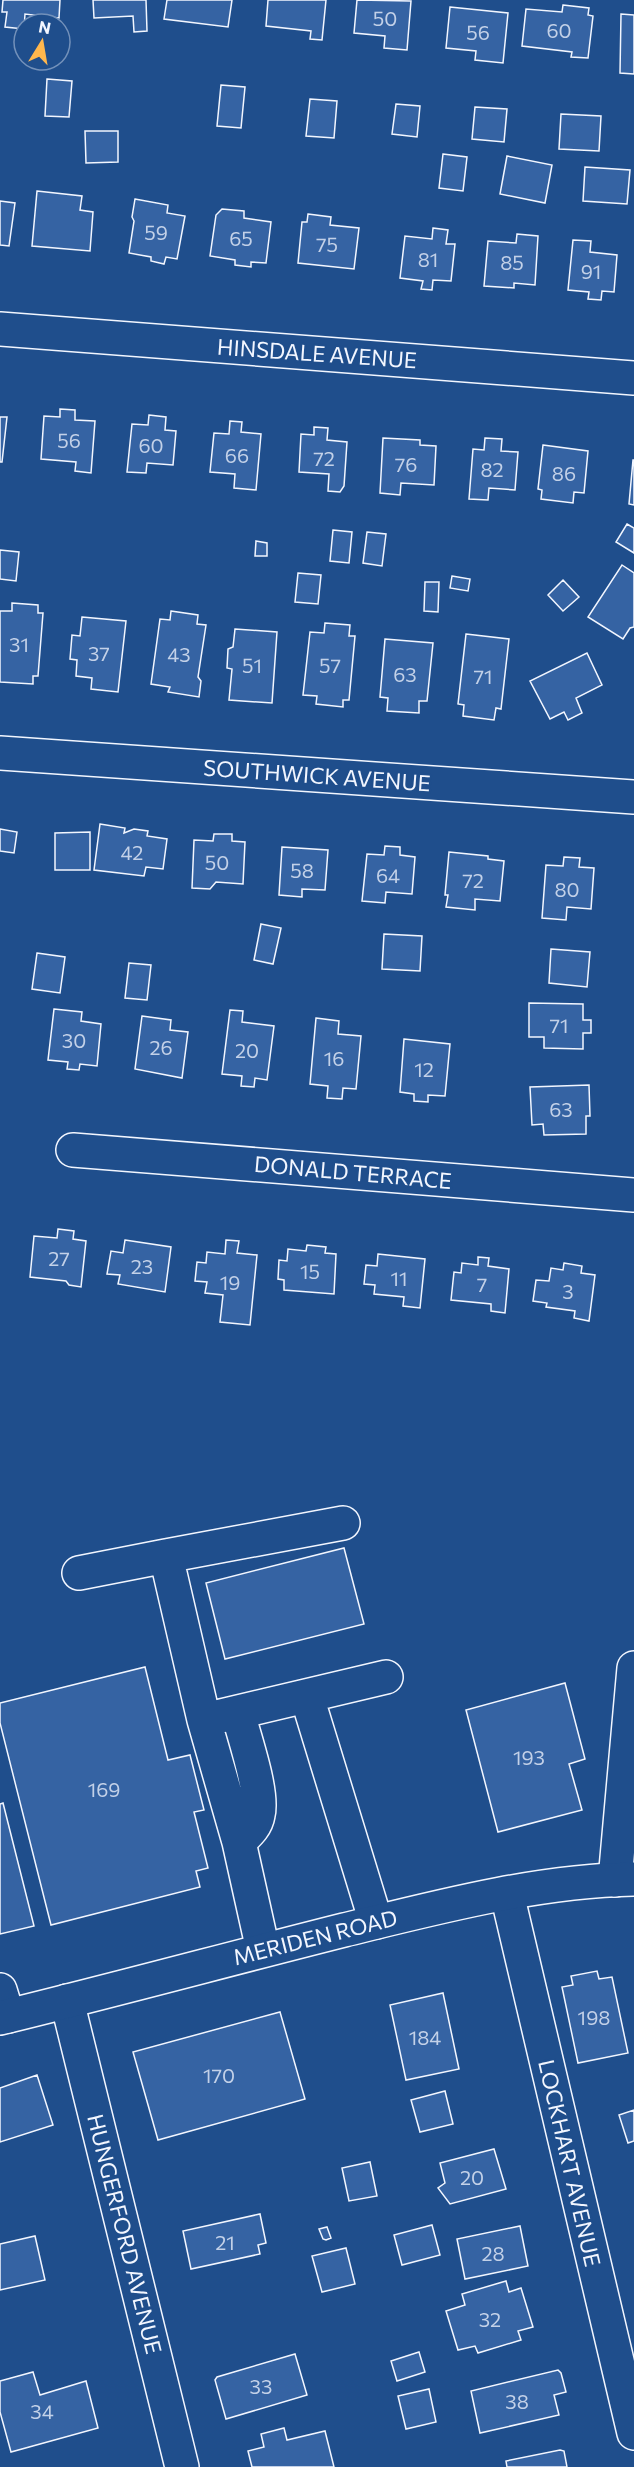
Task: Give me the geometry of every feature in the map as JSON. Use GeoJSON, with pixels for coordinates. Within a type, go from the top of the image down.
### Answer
{"type":"FeatureCollection","features":[{"type":"Feature","properties":{"kind":"street","name":"HINSDALE AVENUE"},"geometry":{"type":"LineString","coordinates":[[0,329],[634,378]]}},
{"type":"Feature","properties":{"kind":"street","name":"SOUTHWICK AVENUE"},"geometry":{"type":"LineString","coordinates":[[0,753],[634,797]]}},
{"type":"Feature","properties":{"kind":"street","name":"DONALD TERRACE"},"geometry":{"type":"LineString","coordinates":[[73,1150],[634,1195]]}},
{"type":"Feature","properties":{"kind":"street"},"geometry":{"type":"LineString","coordinates":[[79,1573],[343,1523]]}},
{"type":"Feature","properties":{"kind":"street"},"geometry":{"type":"LineString","coordinates":[[166,1556],[204,1720],[239,1842],[263,1950]]}},
{"type":"Feature","properties":{"kind":"street"},"geometry":{"type":"LineString","coordinates":[[625,1879],[634,1668]]}},
{"type":"Feature","properties":{"kind":"street"},"geometry":{"type":"LineString","coordinates":[[204,1720],[386,1677]]}},
{"type":"Feature","properties":{"kind":"street"},"geometry":{"type":"LineString","coordinates":[[307,1697],[376,1922]]}},
{"type":"Feature","properties":{"kind":"street"},"geometry":{"type":"LineString","coordinates":[[238,1713],[259,1798],[258,1815],[253,1828],[239,1842]]}},
{"type":"Feature","properties":{"kind":"street","name":"MERIDEN ROAD"},"geometry":{"type":"LineString","coordinates":[[3,2008],[67,2001],[376,1922],[507,1894],[625,1879]]}},
{"type":"Feature","properties":{"kind":"street","name":"LOCKHART AVENUE"},"geometry":{"type":"LineString","coordinates":[[507,1894],[634,2433]]}},
{"type":"Feature","properties":{"kind":"street","name":"HUNGERFORD AVENUE"},"geometry":{"type":"LineString","coordinates":[[67,2001],[182,2467]]}},
{"type":"Feature","properties":{"kind":"building"},"geometry":{"type":"Polygon","coordinates":[[[3,0],[60,0],[59,12],[12,12],[12,28],[5,27],[7,12],[2,12],[3,0]]]}},
{"type":"Feature","properties":{"kind":"building"},"geometry":{"type":"Polygon","coordinates":[[[93,0],[146,0],[147,31],[134,32],[133,16],[94,18],[93,0]]]}},
{"type":"Feature","properties":{"kind":"building"},"geometry":{"type":"Polygon","coordinates":[[[167,0],[232,0],[228,27],[164,19],[167,0]]]}},
{"type":"Feature","properties":{"kind":"building"},"geometry":{"type":"Polygon","coordinates":[[[268,0],[326,0],[322,40],[310,39],[311,31],[266,26],[268,0]]]}},
{"type":"Feature","properties":{"kind":"building"},"geometry":{"type":"Polygon","coordinates":[[[357,0],[411,1],[407,50],[384,48],[385,36],[354,33],[357,0]]]}},
{"type":"Feature","properties":{"kind":"building"},"geometry":{"type":"Polygon","coordinates":[[[563,5],[589,8],[588,15],[593,16],[588,58],[571,57],[572,52],[522,46],[526,9],[562,12],[563,5]]]}},
{"type":"Feature","properties":{"kind":"building"},"geometry":{"type":"Polygon","coordinates":[[[450,7],[508,13],[503,63],[475,60],[476,51],[446,48],[450,7]]]}},
{"type":"Feature","properties":{"kind":"building"},"geometry":{"type":"Polygon","coordinates":[[[621,14],[634,15],[634,74],[620,73],[621,14]]]}},
{"type":"Feature","properties":{"kind":"building"},"geometry":{"type":"Polygon","coordinates":[[[47,79],[72,81],[69,117],[45,116],[47,79]]]}},
{"type":"Feature","properties":{"kind":"building"},"geometry":{"type":"Polygon","coordinates":[[[221,85],[245,87],[241,128],[217,126],[221,85]]]}},
{"type":"Feature","properties":{"kind":"building"},"geometry":{"type":"Polygon","coordinates":[[[310,99],[337,101],[334,138],[306,136],[310,99]]]}},
{"type":"Feature","properties":{"kind":"building"},"geometry":{"type":"Polygon","coordinates":[[[396,104],[420,106],[417,137],[392,134],[396,104]]]}},
{"type":"Feature","properties":{"kind":"building"},"geometry":{"type":"Polygon","coordinates":[[[475,107],[507,109],[504,142],[472,139],[475,107]]]}},
{"type":"Feature","properties":{"kind":"building"},"geometry":{"type":"Polygon","coordinates":[[[561,114],[601,116],[599,151],[559,149],[561,114]]]}},
{"type":"Feature","properties":{"kind":"building"},"geometry":{"type":"Polygon","coordinates":[[[85,131],[118,131],[118,162],[86,163],[85,131]]]}},
{"type":"Feature","properties":{"kind":"building"},"geometry":{"type":"Polygon","coordinates":[[[443,154],[467,157],[463,191],[439,188],[443,154]]]}},
{"type":"Feature","properties":{"kind":"building"},"geometry":{"type":"Polygon","coordinates":[[[507,156],[552,165],[545,203],[500,194],[507,156]]]}},
{"type":"Feature","properties":{"kind":"building"},"geometry":{"type":"Polygon","coordinates":[[[585,167],[630,170],[627,204],[583,201],[585,167]]]}},
{"type":"Feature","properties":{"kind":"building"},"geometry":{"type":"Polygon","coordinates":[[[37,191],[82,196],[80,210],[93,212],[90,251],[32,246],[37,191]]]}},
{"type":"Feature","properties":{"kind":"building"},"geometry":{"type":"Polygon","coordinates":[[[135,199],[168,205],[167,213],[185,216],[177,259],[166,257],[164,264],[151,261],[151,257],[129,253],[135,199]]]}},
{"type":"Feature","properties":{"kind":"building"},"geometry":{"type":"Polygon","coordinates":[[[0,201],[15,203],[9,246],[0,245],[0,201]]]}},
{"type":"Feature","properties":{"kind":"building"},"geometry":{"type":"Polygon","coordinates":[[[222,209],[244,211],[244,218],[271,222],[266,263],[251,262],[251,267],[235,265],[235,260],[210,256],[216,215],[222,209]]]}},
{"type":"Feature","properties":{"kind":"building"},"geometry":{"type":"Polygon","coordinates":[[[308,214],[331,217],[330,225],[359,228],[354,269],[298,263],[302,222],[307,222],[308,214]]]}},
{"type":"Feature","properties":{"kind":"building"},"geometry":{"type":"Polygon","coordinates":[[[433,228],[448,230],[446,244],[455,244],[451,281],[433,280],[432,290],[421,289],[423,281],[400,278],[405,236],[432,239],[433,228]]]}},
{"type":"Feature","properties":{"kind":"building"},"geometry":{"type":"Polygon","coordinates":[[[517,234],[538,236],[535,285],[514,283],[514,288],[484,286],[488,241],[516,243],[517,234]]]}},
{"type":"Feature","properties":{"kind":"building"},"geometry":{"type":"Polygon","coordinates":[[[573,240],[591,241],[590,252],[617,255],[614,292],[602,291],[601,300],[588,299],[589,292],[568,290],[573,240]]]}},
{"type":"Feature","properties":{"kind":"building"},"geometry":{"type":"Polygon","coordinates":[[[60,409],[75,410],[75,420],[95,421],[91,473],[75,471],[76,462],[41,459],[44,416],[60,417],[60,409]]]}},
{"type":"Feature","properties":{"kind":"building"},"geometry":{"type":"Polygon","coordinates":[[[149,415],[166,417],[165,430],[176,431],[173,465],[147,463],[146,473],[127,472],[132,424],[148,425],[149,415]]]}},
{"type":"Feature","properties":{"kind":"building"},"geometry":{"type":"Polygon","coordinates":[[[0,417],[7,417],[2,462],[0,462],[0,417]]]}},
{"type":"Feature","properties":{"kind":"building"},"geometry":{"type":"Polygon","coordinates":[[[230,421],[242,422],[241,432],[261,434],[256,490],[234,488],[235,474],[210,472],[214,433],[229,434],[230,421]]]}},
{"type":"Feature","properties":{"kind":"building"},"geometry":{"type":"Polygon","coordinates":[[[314,427],[328,428],[327,440],[347,442],[344,486],[340,492],[328,491],[329,474],[299,472],[301,434],[314,435],[314,427]]]}},
{"type":"Feature","properties":{"kind":"building"},"geometry":{"type":"Polygon","coordinates":[[[383,438],[420,440],[420,445],[436,446],[434,485],[401,483],[400,495],[380,493],[383,438]]]}},
{"type":"Feature","properties":{"kind":"building"},"geometry":{"type":"Polygon","coordinates":[[[485,438],[502,439],[501,451],[518,452],[515,490],[489,488],[488,500],[469,499],[473,449],[484,450],[485,438]]]}},
{"type":"Feature","properties":{"kind":"building"},"geometry":{"type":"Polygon","coordinates":[[[543,445],[588,451],[584,493],[574,492],[573,503],[541,499],[542,490],[538,489],[543,445]]]}},
{"type":"Feature","properties":{"kind":"building"},"geometry":{"type":"Polygon","coordinates":[[[634,460],[634,505],[629,504],[634,460]]]}},
{"type":"Feature","properties":{"kind":"building"},"geometry":{"type":"Polygon","coordinates":[[[627,524],[634,528],[634,553],[616,542],[627,524]]]}},
{"type":"Feature","properties":{"kind":"building"},"geometry":{"type":"Polygon","coordinates":[[[333,530],[352,532],[349,563],[330,561],[333,530]]]}},
{"type":"Feature","properties":{"kind":"building"},"geometry":{"type":"Polygon","coordinates":[[[367,532],[386,534],[382,566],[363,563],[367,532]]]}},
{"type":"Feature","properties":{"kind":"building"},"geometry":{"type":"Polygon","coordinates":[[[256,541],[267,543],[267,556],[255,556],[256,541]]]}},
{"type":"Feature","properties":{"kind":"building"},"geometry":{"type":"Polygon","coordinates":[[[0,550],[19,552],[16,581],[0,579],[0,550]]]}},
{"type":"Feature","properties":{"kind":"building"},"geometry":{"type":"Polygon","coordinates":[[[622,565],[634,573],[634,627],[630,628],[623,639],[588,617],[622,565]]]}},
{"type":"Feature","properties":{"kind":"building"},"geometry":{"type":"Polygon","coordinates":[[[298,573],[321,575],[318,604],[295,602],[298,573]]]}},
{"type":"Feature","properties":{"kind":"building"},"geometry":{"type":"Polygon","coordinates":[[[452,576],[470,579],[468,591],[450,588],[452,576]]]}},
{"type":"Feature","properties":{"kind":"building"},"geometry":{"type":"Polygon","coordinates":[[[563,580],[579,597],[563,611],[548,595],[563,580]]]}},
{"type":"Feature","properties":{"kind":"building"},"geometry":{"type":"Polygon","coordinates":[[[425,582],[439,582],[438,612],[424,611],[425,582]]]}},
{"type":"Feature","properties":{"kind":"building"},"geometry":{"type":"Polygon","coordinates":[[[12,603],[38,605],[38,613],[43,613],[38,676],[33,676],[33,684],[0,682],[0,611],[12,611],[12,603]]]}},
{"type":"Feature","properties":{"kind":"building"},"geometry":{"type":"Polygon","coordinates":[[[171,611],[198,615],[197,624],[206,625],[198,677],[201,681],[199,697],[168,692],[170,687],[151,684],[160,619],[170,620],[171,611]]]}},
{"type":"Feature","properties":{"kind":"building"},"geometry":{"type":"Polygon","coordinates":[[[82,617],[126,621],[118,692],[91,689],[92,678],[76,676],[77,660],[70,659],[72,635],[80,636],[82,617]]]}},
{"type":"Feature","properties":{"kind":"building"},"geometry":{"type":"Polygon","coordinates":[[[325,623],[350,625],[349,636],[355,636],[349,700],[343,700],[343,707],[316,704],[317,696],[303,695],[310,632],[324,633],[325,623]]]}},
{"type":"Feature","properties":{"kind":"building"},"geometry":{"type":"Polygon","coordinates":[[[235,629],[277,632],[272,703],[229,700],[232,669],[227,668],[228,649],[233,647],[235,629]]]}},
{"type":"Feature","properties":{"kind":"building"},"geometry":{"type":"Polygon","coordinates":[[[466,634],[509,639],[501,709],[496,708],[494,720],[463,716],[464,705],[458,704],[466,634]]]}},
{"type":"Feature","properties":{"kind":"building"},"geometry":{"type":"Polygon","coordinates":[[[385,639],[433,643],[427,701],[419,701],[419,713],[387,711],[388,698],[380,697],[385,639]]]}},
{"type":"Feature","properties":{"kind":"building"},"geometry":{"type":"Polygon","coordinates":[[[587,653],[602,685],[576,698],[582,713],[568,720],[564,712],[550,719],[530,681],[587,653]]]}},
{"type":"Feature","properties":{"kind":"building"},"geometry":{"type":"Polygon","coordinates":[[[100,824],[125,828],[124,833],[134,829],[148,831],[147,836],[167,839],[163,869],[146,867],[144,876],[94,870],[100,824]]]}},
{"type":"Feature","properties":{"kind":"building"},"geometry":{"type":"Polygon","coordinates":[[[0,829],[17,832],[14,853],[0,851],[0,829]]]}},
{"type":"Feature","properties":{"kind":"building"},"geometry":{"type":"Polygon","coordinates":[[[90,832],[90,870],[55,870],[55,833],[90,832]]]}},
{"type":"Feature","properties":{"kind":"building"},"geometry":{"type":"Polygon","coordinates":[[[214,834],[232,834],[232,841],[245,842],[243,884],[216,882],[210,889],[192,888],[194,840],[213,841],[214,834]]]}},
{"type":"Feature","properties":{"kind":"building"},"geometry":{"type":"Polygon","coordinates":[[[385,846],[400,847],[400,855],[415,857],[412,894],[386,892],[385,903],[362,901],[367,854],[384,855],[385,846]]]}},
{"type":"Feature","properties":{"kind":"building"},"geometry":{"type":"Polygon","coordinates":[[[282,847],[328,850],[325,890],[302,889],[302,897],[279,895],[282,847]]]}},
{"type":"Feature","properties":{"kind":"building"},"geometry":{"type":"Polygon","coordinates":[[[449,852],[488,856],[488,859],[504,861],[500,901],[475,899],[475,910],[446,907],[449,852]]]}},
{"type":"Feature","properties":{"kind":"building"},"geometry":{"type":"Polygon","coordinates":[[[564,857],[580,858],[579,867],[594,868],[591,909],[567,907],[566,920],[542,918],[546,865],[563,866],[564,857]]]}},
{"type":"Feature","properties":{"kind":"building"},"geometry":{"type":"Polygon","coordinates":[[[261,924],[281,928],[273,964],[254,960],[261,924]]]}},
{"type":"Feature","properties":{"kind":"building"},"geometry":{"type":"Polygon","coordinates":[[[384,934],[422,936],[420,971],[382,969],[384,934]]]}},
{"type":"Feature","properties":{"kind":"building"},"geometry":{"type":"Polygon","coordinates":[[[551,949],[590,952],[587,987],[549,983],[551,949]]]}},
{"type":"Feature","properties":{"kind":"building"},"geometry":{"type":"Polygon","coordinates":[[[37,953],[65,957],[60,993],[32,989],[37,953]]]}},
{"type":"Feature","properties":{"kind":"building"},"geometry":{"type":"Polygon","coordinates":[[[129,963],[151,965],[147,1000],[125,998],[129,963]]]}},
{"type":"Feature","properties":{"kind":"building"},"geometry":{"type":"Polygon","coordinates":[[[529,1003],[583,1004],[583,1020],[591,1020],[591,1033],[583,1033],[583,1049],[544,1048],[544,1037],[529,1037],[529,1003]]]}},
{"type":"Feature","properties":{"kind":"building"},"geometry":{"type":"Polygon","coordinates":[[[54,1009],[82,1012],[81,1021],[101,1024],[97,1066],[80,1064],[79,1070],[67,1069],[68,1062],[48,1060],[54,1009]]]}},
{"type":"Feature","properties":{"kind":"building"},"geometry":{"type":"Polygon","coordinates":[[[230,1010],[243,1011],[242,1022],[274,1026],[267,1080],[255,1078],[254,1087],[241,1086],[242,1076],[222,1074],[230,1010]]]}},
{"type":"Feature","properties":{"kind":"building"},"geometry":{"type":"Polygon","coordinates":[[[142,1016],[171,1020],[170,1030],[188,1032],[182,1078],[135,1069],[142,1016]]]}},
{"type":"Feature","properties":{"kind":"building"},"geometry":{"type":"Polygon","coordinates":[[[316,1018],[339,1021],[338,1034],[361,1036],[356,1089],[343,1088],[342,1099],[327,1098],[328,1086],[310,1084],[316,1018]]]}},
{"type":"Feature","properties":{"kind":"building"},"geometry":{"type":"Polygon","coordinates":[[[404,1039],[450,1044],[445,1096],[428,1095],[428,1102],[414,1101],[414,1094],[400,1092],[404,1039]]]}},
{"type":"Feature","properties":{"kind":"building"},"geometry":{"type":"Polygon","coordinates":[[[589,1085],[590,1116],[586,1116],[586,1134],[544,1135],[543,1124],[532,1125],[530,1087],[589,1085]]]}},
{"type":"Feature","properties":{"kind":"building"},"geometry":{"type":"Polygon","coordinates":[[[58,1229],[74,1231],[73,1239],[86,1241],[81,1287],[69,1285],[66,1281],[30,1277],[34,1236],[57,1238],[58,1229]]]}},
{"type":"Feature","properties":{"kind":"building"},"geometry":{"type":"Polygon","coordinates":[[[125,1240],[171,1247],[165,1292],[118,1284],[120,1275],[107,1274],[111,1251],[123,1253],[125,1240]]]}},
{"type":"Feature","properties":{"kind":"building"},"geometry":{"type":"Polygon","coordinates":[[[226,1240],[239,1241],[237,1253],[257,1255],[250,1325],[220,1322],[223,1295],[205,1293],[207,1282],[195,1281],[197,1262],[206,1263],[207,1252],[225,1254],[226,1240]]]}},
{"type":"Feature","properties":{"kind":"building"},"geometry":{"type":"Polygon","coordinates":[[[307,1245],[326,1247],[325,1253],[336,1254],[334,1294],[284,1290],[284,1280],[278,1279],[279,1260],[287,1261],[288,1249],[306,1251],[307,1245]]]}},
{"type":"Feature","properties":{"kind":"building"},"geometry":{"type":"Polygon","coordinates":[[[378,1254],[425,1259],[420,1308],[403,1306],[404,1297],[374,1294],[375,1285],[364,1284],[366,1265],[377,1266],[378,1254]]]}},
{"type":"Feature","properties":{"kind":"building"},"geometry":{"type":"Polygon","coordinates":[[[478,1257],[489,1258],[488,1266],[509,1269],[505,1313],[491,1311],[491,1304],[451,1300],[454,1272],[461,1273],[462,1263],[478,1265],[478,1257]]]}},
{"type":"Feature","properties":{"kind":"building"},"geometry":{"type":"Polygon","coordinates":[[[564,1263],[582,1266],[581,1273],[595,1275],[589,1321],[574,1318],[575,1311],[546,1307],[547,1303],[533,1301],[536,1280],[549,1281],[551,1268],[563,1270],[564,1263]]]}},
{"type":"Feature","properties":{"kind":"building"},"geometry":{"type":"Polygon","coordinates":[[[344,1548],[364,1624],[225,1659],[206,1583],[344,1548]]]}},
{"type":"Feature","properties":{"kind":"building"},"geometry":{"type":"Polygon","coordinates":[[[145,1667],[168,1760],[190,1755],[204,1810],[194,1812],[208,1868],[196,1871],[200,1887],[51,1925],[0,1723],[0,1703],[145,1667]]]}},
{"type":"Feature","properties":{"kind":"building"},"geometry":{"type":"Polygon","coordinates":[[[565,1683],[585,1759],[569,1764],[582,1810],[498,1832],[466,1710],[565,1683]]]}},
{"type":"Feature","properties":{"kind":"building"},"geometry":{"type":"Polygon","coordinates":[[[3,1803],[34,1926],[0,1934],[0,1804],[3,1803]]]}},
{"type":"Feature","properties":{"kind":"building"},"geometry":{"type":"Polygon","coordinates":[[[597,1971],[599,1979],[612,1977],[628,2053],[578,2063],[562,1987],[573,1985],[571,1976],[597,1971]]]}},
{"type":"Feature","properties":{"kind":"building"},"geometry":{"type":"Polygon","coordinates":[[[443,1993],[459,2069],[406,2080],[390,2005],[443,1993]]]}},
{"type":"Feature","properties":{"kind":"building"},"geometry":{"type":"Polygon","coordinates":[[[280,2012],[305,2099],[158,2140],[133,2052],[280,2012]]]}},
{"type":"Feature","properties":{"kind":"building"},"geometry":{"type":"Polygon","coordinates":[[[37,2075],[53,2125],[0,2142],[0,2088],[37,2075]]]}},
{"type":"Feature","properties":{"kind":"building"},"geometry":{"type":"Polygon","coordinates":[[[445,2091],[453,2124],[420,2132],[411,2100],[445,2091]]]}},
{"type":"Feature","properties":{"kind":"building"},"geometry":{"type":"Polygon","coordinates":[[[634,2110],[634,2141],[628,2143],[619,2115],[634,2110]]]}},
{"type":"Feature","properties":{"kind":"building"},"geometry":{"type":"Polygon","coordinates":[[[494,2149],[506,2189],[450,2204],[438,2188],[445,2183],[440,2163],[494,2149]]]}},
{"type":"Feature","properties":{"kind":"building"},"geometry":{"type":"Polygon","coordinates":[[[370,2162],[377,2196],[349,2201],[342,2168],[370,2162]]]}},
{"type":"Feature","properties":{"kind":"building"},"geometry":{"type":"Polygon","coordinates":[[[260,2214],[266,2243],[258,2245],[260,2254],[191,2269],[183,2231],[260,2214]]]}},
{"type":"Feature","properties":{"kind":"building"},"geometry":{"type":"Polygon","coordinates":[[[432,2225],[440,2255],[402,2265],[394,2235],[432,2225]]]}},
{"type":"Feature","properties":{"kind":"building"},"geometry":{"type":"Polygon","coordinates":[[[520,2226],[528,2266],[465,2279],[457,2239],[520,2226]]]}},
{"type":"Feature","properties":{"kind":"building"},"geometry":{"type":"Polygon","coordinates":[[[327,2227],[331,2238],[326,2240],[323,2239],[319,2229],[327,2227]]]}},
{"type":"Feature","properties":{"kind":"building"},"geometry":{"type":"Polygon","coordinates":[[[35,2236],[45,2280],[0,2290],[0,2244],[35,2236]]]}},
{"type":"Feature","properties":{"kind":"building"},"geometry":{"type":"Polygon","coordinates":[[[346,2248],[355,2284],[322,2292],[312,2256],[346,2248]]]}},
{"type":"Feature","properties":{"kind":"building"},"geometry":{"type":"Polygon","coordinates":[[[506,2281],[509,2292],[521,2288],[533,2327],[518,2331],[521,2340],[478,2353],[475,2346],[458,2350],[446,2311],[465,2305],[462,2294],[506,2281]]]}},
{"type":"Feature","properties":{"kind":"building"},"geometry":{"type":"Polygon","coordinates":[[[419,2352],[425,2372],[397,2381],[391,2361],[419,2352]]]}},
{"type":"Feature","properties":{"kind":"building"},"geometry":{"type":"Polygon","coordinates":[[[295,2354],[307,2395],[226,2419],[215,2380],[217,2377],[295,2354]]]}},
{"type":"Feature","properties":{"kind":"building"},"geometry":{"type":"Polygon","coordinates":[[[558,2370],[566,2392],[554,2395],[559,2415],[480,2433],[471,2391],[558,2370]]]}},
{"type":"Feature","properties":{"kind":"building"},"geometry":{"type":"Polygon","coordinates":[[[33,2372],[40,2395],[86,2381],[98,2428],[11,2452],[0,2412],[0,2381],[33,2372]]]}},
{"type":"Feature","properties":{"kind":"building"},"geometry":{"type":"Polygon","coordinates":[[[429,2389],[436,2422],[406,2429],[398,2396],[429,2389]]]}},
{"type":"Feature","properties":{"kind":"building"},"geometry":{"type":"Polygon","coordinates":[[[284,2428],[287,2440],[325,2431],[334,2467],[252,2467],[248,2451],[264,2447],[261,2434],[284,2428]]]}},
{"type":"Feature","properties":{"kind":"building"},"geometry":{"type":"Polygon","coordinates":[[[564,2451],[567,2467],[507,2467],[506,2461],[564,2451]]]}}]}
